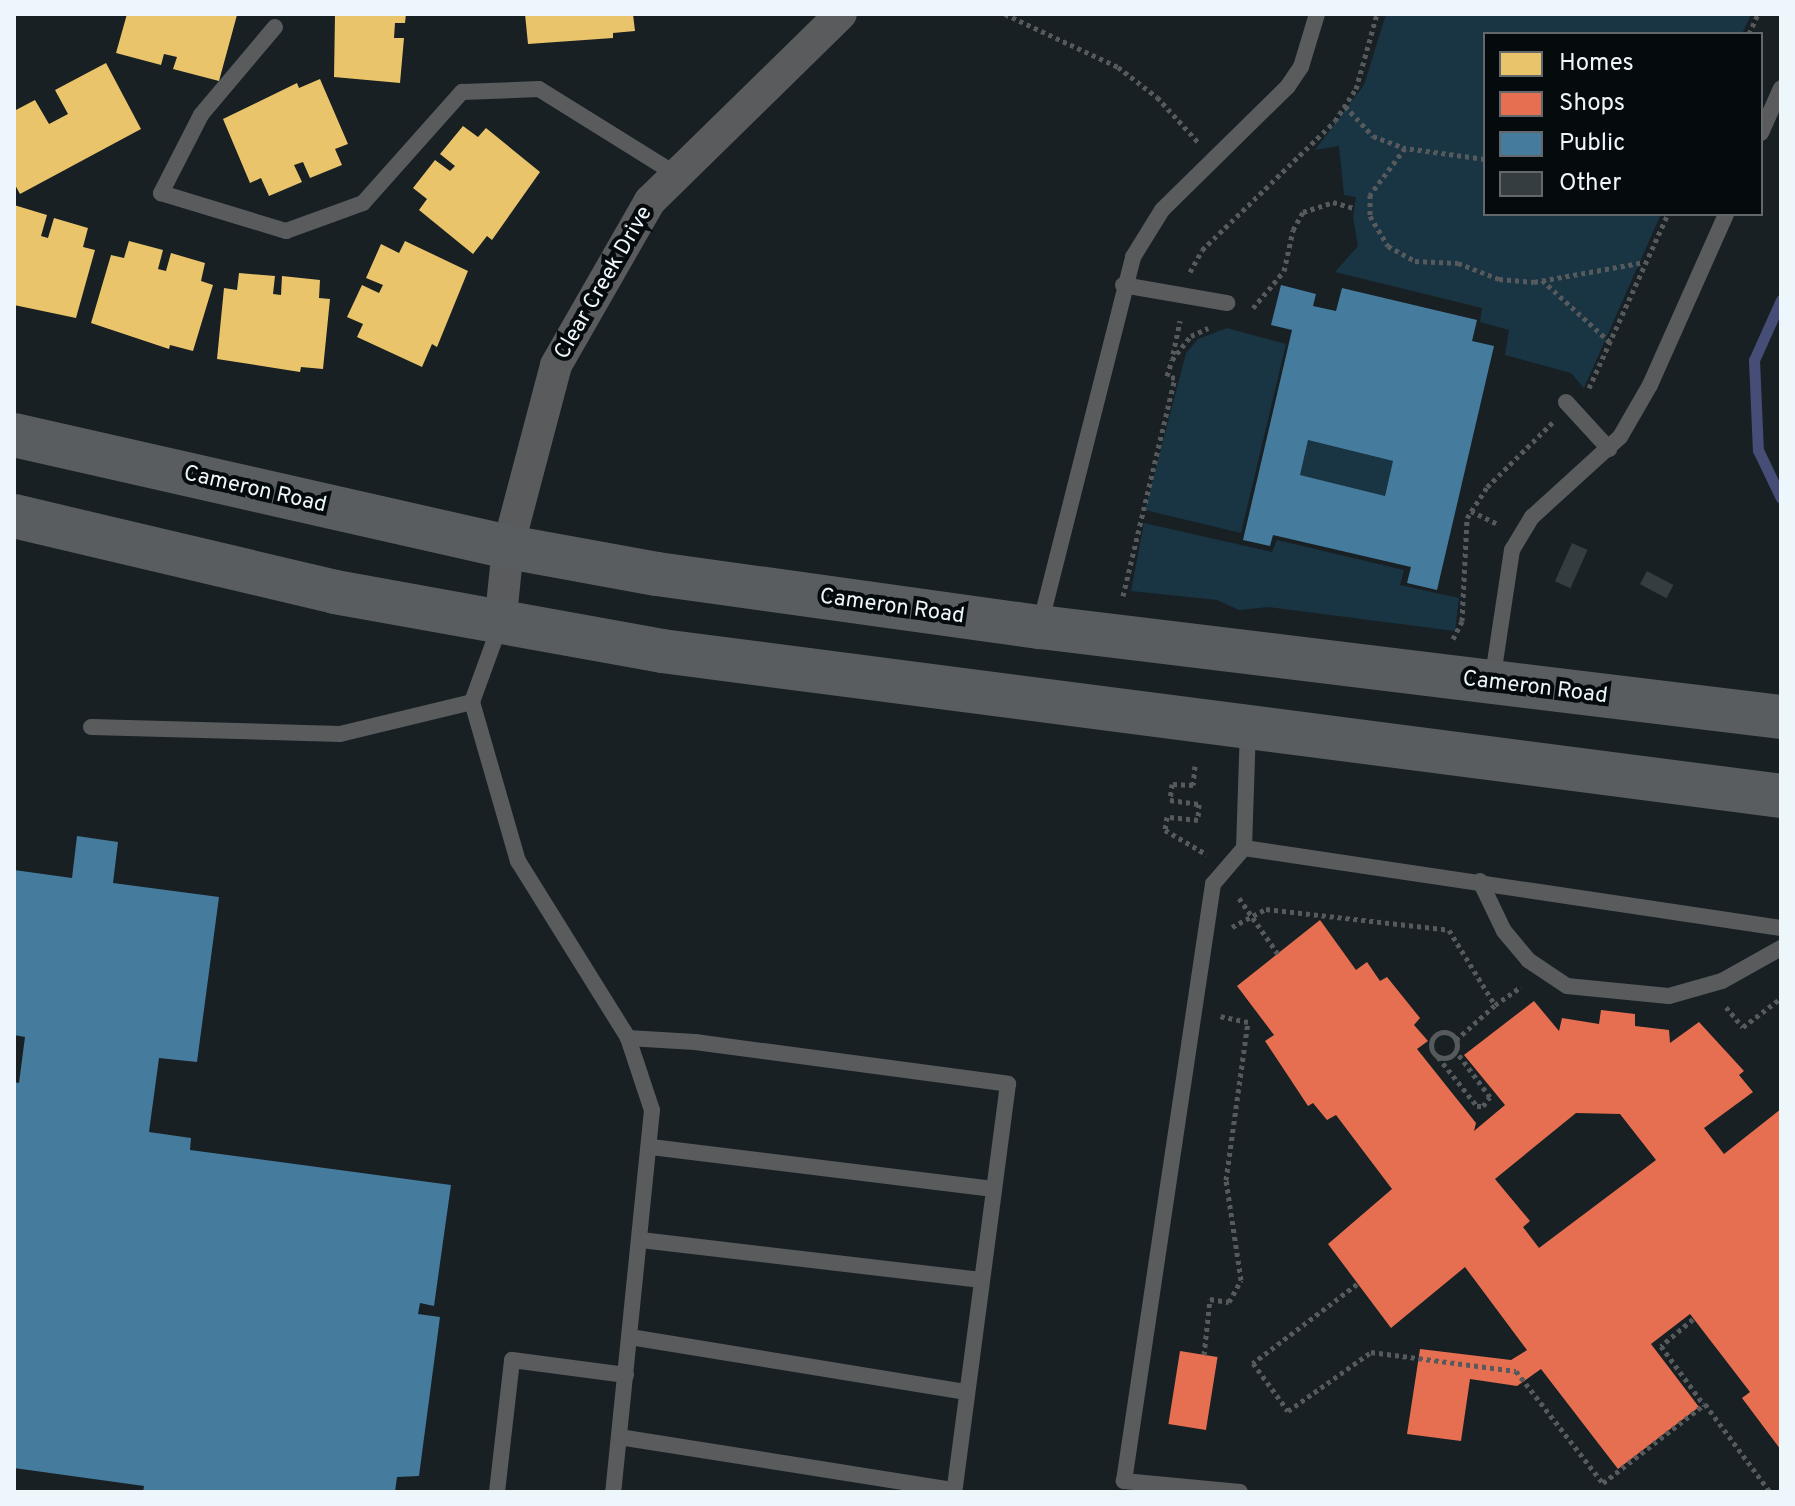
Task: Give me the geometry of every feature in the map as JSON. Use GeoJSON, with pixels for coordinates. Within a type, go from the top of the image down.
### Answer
{"type":"FeatureCollection","features":[{"type":"Feature","properties":{"kind":"main road","name":"Cameron Road"},"geometry":{"type":"LineString","coordinates":[[14,435],[508,547],[657,574],[1040,627],[1781,717]]}},
{"type":"Feature","properties":{"kind":"main road"},"geometry":{"type":"LineString","coordinates":[[14,516],[130,547],[500,625],[678,653],[1781,796]]}},
{"type":"Feature","properties":{"kind":"street","name":"Clear Creek Drive"},"geometry":{"type":"LineString","coordinates":[[500,625],[508,547],[556,365],[650,201],[841,14]]}},
{"type":"Feature","properties":{"kind":"lane"},"geometry":{"type":"LineString","coordinates":[[1040,627],[1123,285],[1145,233],[1162,210],[1288,86],[1301,67],[1317,14]]}},
{"type":"Feature","properties":{"kind":"lane"},"geometry":{"type":"LineString","coordinates":[[275,27],[201,115],[161,193],[286,231],[363,203],[462,92],[539,89],[677,175]]}},
{"type":"Feature","properties":{"kind":"lane"},"geometry":{"type":"LineString","coordinates":[[1763,128],[1781,88]]}},
{"type":"Feature","properties":{"kind":"lane"},"geometry":{"type":"LineString","coordinates":[[1492,684],[1512,550],[1532,517],[1609,449],[1650,385],[1725,216]]}},
{"type":"Feature","properties":{"kind":"lane"},"geometry":{"type":"LineString","coordinates":[[1123,285],[1227,303]]}},
{"type":"Feature","properties":{"kind":"lane"},"geometry":{"type":"LineString","coordinates":[[1566,402],[1609,449]]}},
{"type":"Feature","properties":{"kind":"lane"},"geometry":{"type":"LineString","coordinates":[[500,625],[472,702],[518,861],[628,1038],[652,1110],[651,1147],[613,1492]]}},
{"type":"Feature","properties":{"kind":"lane"},"geometry":{"type":"LineString","coordinates":[[91,727],[340,734],[472,702]]}},
{"type":"Feature","properties":{"kind":"lane"},"geometry":{"type":"LineString","coordinates":[[1240,1492],[1124,1481],[1213,884],[1244,848],[1249,727]]}},
{"type":"Feature","properties":{"kind":"lane"},"geometry":{"type":"LineString","coordinates":[[1244,848],[1781,928]]}},
{"type":"Feature","properties":{"kind":"lane"},"geometry":{"type":"LineString","coordinates":[[1480,881],[1512,941],[1528,960],[1567,986],[1669,996],[1722,981],[1781,948]]}},
{"type":"Feature","properties":{"kind":"lane"},"geometry":{"type":"LineString","coordinates":[[619,1437],[954,1491],[1008,1084],[695,1042],[628,1038]]}},
{"type":"Feature","properties":{"kind":"lane"},"geometry":{"type":"LineString","coordinates":[[651,1147],[993,1189]]}},
{"type":"Feature","properties":{"kind":"lane"},"geometry":{"type":"LineString","coordinates":[[641,1240],[982,1280]]}},
{"type":"Feature","properties":{"kind":"lane"},"geometry":{"type":"LineString","coordinates":[[630,1337],[967,1392]]}},
{"type":"Feature","properties":{"kind":"lane"},"geometry":{"type":"LineString","coordinates":[[497,1492],[512,1360],[626,1375]]}},
{"type":"Feature","properties":{"kind":"path"},"geometry":{"type":"LineString","coordinates":[[1005,14],[1118,67],[1157,97],[1205,150]]}},
{"type":"Feature","properties":{"kind":"path"},"geometry":{"type":"LineString","coordinates":[[1122,597],[1175,378],[1167,376],[1191,263],[1335,121],[1356,89],[1377,14]]}},
{"type":"Feature","properties":{"kind":"path"},"geometry":{"type":"LineString","coordinates":[[1345,106],[1373,136],[1405,148],[1483,159]]}},
{"type":"Feature","properties":{"kind":"path"},"geometry":{"type":"LineString","coordinates":[[1405,148],[1370,195],[1370,216],[1388,246],[1415,261],[1458,263],[1499,279],[1542,280],[1646,261]]}},
{"type":"Feature","properties":{"kind":"path"},"geometry":{"type":"LineString","coordinates":[[1239,317],[1252,309],[1284,271],[1293,230],[1303,212],[1333,202],[1354,208]]}},
{"type":"Feature","properties":{"kind":"path"},"geometry":{"type":"LineString","coordinates":[[1542,280],[1610,342]]}},
{"type":"Feature","properties":{"kind":"path"},"geometry":{"type":"LineString","coordinates":[[1172,360],[1191,336],[1215,326]]}},
{"type":"Feature","properties":{"kind":"path"},"geometry":{"type":"LineString","coordinates":[[1471,511],[1496,523]]}},
{"type":"Feature","properties":{"kind":"path"},"geometry":{"type":"LineString","coordinates":[[1195,766],[1193,785],[1172,784],[1170,800],[1199,804],[1198,820],[1167,817],[1165,830],[1206,854]]}},
{"type":"Feature","properties":{"kind":"path"},"geometry":{"type":"LineString","coordinates":[[1238,898],[1254,914],[1278,954]]}},
{"type":"Feature","properties":{"kind":"path"},"geometry":{"type":"LineString","coordinates":[[1229,942],[1231,927],[1266,909],[1449,930],[1495,1005]]}},
{"type":"Feature","properties":{"kind":"path"},"geometry":{"type":"LineString","coordinates":[[1456,1040],[1495,1005],[1523,986],[1534,994]]}},
{"type":"Feature","properties":{"kind":"path"},"geometry":{"type":"LineString","coordinates":[[1711,1009],[1723,1004],[1743,1027],[1781,998]]}},
{"type":"Feature","properties":{"kind":"path"},"geometry":{"type":"LineString","coordinates":[[1204,1355],[1210,1299],[1229,1302],[1241,1280],[1226,1180],[1248,1022],[1220,1016],[1222,1001]]}},
{"type":"Feature","properties":{"kind":"path"},"geometry":{"type":"LineString","coordinates":[[1447,1031],[1456,1040],[1456,1051],[1490,1097],[1483,1106],[1477,1106],[1430,1047],[1435,1035],[1447,1031]]}},
{"type":"Feature","properties":{"kind":"path"},"geometry":{"type":"LineString","coordinates":[[1438,1057],[1456,1051]]}},
{"type":"Feature","properties":{"kind":"path"},"geometry":{"type":"LineString","coordinates":[[1357,1284],[1253,1363],[1288,1411],[1371,1352],[1516,1371],[1603,1483],[1704,1405]]}},
{"type":"Feature","properties":{"kind":"path"},"geometry":{"type":"LineString","coordinates":[[1693,1319],[1661,1346],[1770,1492]]}},
{"type":"Feature","properties":{"kind":"shaded area"},"geometry":{"type":"Polygon","coordinates":[[[1386,14],[1751,14],[1743,32],[1483,32],[1483,216],[1660,216],[1584,388],[1571,373],[1505,355],[1509,330],[1480,322],[1482,308],[1335,272],[1358,246],[1353,217],[1356,197],[1344,195],[1339,146],[1315,150],[1364,85],[1386,14]]]}},
{"type":"Feature","properties":{"kind":"shaded area"},"geometry":{"type":"Polygon","coordinates":[[[1227,328],[1286,344],[1241,533],[1145,510],[1186,353],[1198,339],[1227,328]]]}},
{"type":"Feature","properties":{"kind":"shaded area"},"geometry":{"type":"Polygon","coordinates":[[[1308,440],[1393,461],[1385,496],[1299,475],[1308,440]]]}},
{"type":"Feature","properties":{"kind":"shaded area"},"geometry":{"type":"Polygon","coordinates":[[[1144,523],[1272,552],[1277,540],[1404,570],[1400,585],[1459,598],[1455,631],[1268,607],[1239,610],[1217,600],[1131,591],[1144,523]]]}},
{"type":"Feature","properties":{"kind":"building: Homes"},"geometry":{"type":"Polygon","coordinates":[[[127,14],[237,15],[219,81],[173,69],[177,57],[164,54],[161,65],[116,53],[127,14]]]}},
{"type":"Feature","properties":{"kind":"building: Homes"},"geometry":{"type":"Polygon","coordinates":[[[335,14],[406,14],[405,23],[395,23],[394,38],[404,38],[400,83],[334,77],[335,14]]]}},
{"type":"Feature","properties":{"kind":"building: Homes"},"geometry":{"type":"Polygon","coordinates":[[[525,14],[633,14],[635,31],[613,33],[613,38],[528,44],[525,14]]]}},
{"type":"Feature","properties":{"kind":"building: Homes"},"geometry":{"type":"Polygon","coordinates":[[[106,63],[141,129],[20,194],[14,183],[14,111],[35,100],[49,124],[68,114],[55,90],[106,63]]]}},
{"type":"Feature","properties":{"kind":"building: Homes"},"geometry":{"type":"Polygon","coordinates":[[[320,79],[348,144],[335,149],[342,165],[310,178],[303,162],[294,165],[302,182],[269,196],[261,178],[250,183],[223,119],[297,83],[299,88],[320,79]]]}},
{"type":"Feature","properties":{"kind":"building: Homes"},"geometry":{"type":"Polygon","coordinates":[[[463,126],[478,137],[486,128],[540,172],[492,240],[487,236],[473,254],[419,210],[427,199],[413,188],[435,160],[450,171],[455,166],[440,154],[463,126]]]}},
{"type":"Feature","properties":{"kind":"building: Homes"},"geometry":{"type":"Polygon","coordinates":[[[14,205],[47,215],[41,236],[48,238],[54,218],[88,228],[83,247],[95,250],[76,318],[14,305],[14,205]]]}},
{"type":"Feature","properties":{"kind":"building: Homes"},"geometry":{"type":"Polygon","coordinates":[[[129,241],[163,250],[158,269],[166,271],[171,253],[205,263],[201,281],[213,285],[193,351],[170,345],[169,349],[91,323],[111,255],[124,258],[129,241]]]}},
{"type":"Feature","properties":{"kind":"building: Homes"},"geometry":{"type":"Polygon","coordinates":[[[405,241],[468,271],[437,347],[432,344],[422,367],[357,337],[363,324],[347,317],[362,285],[379,293],[383,285],[366,278],[381,244],[399,253],[405,241]]]}},
{"type":"Feature","properties":{"kind":"building: Homes"},"geometry":{"type":"Polygon","coordinates":[[[239,273],[275,276],[273,294],[281,295],[282,276],[320,280],[319,298],[330,299],[323,369],[301,367],[300,372],[217,359],[224,288],[237,290],[239,273]]]}},
{"type":"Feature","properties":{"kind":"building: Shops"},"geometry":{"type":"Polygon","coordinates":[[[1320,920],[1356,970],[1367,962],[1380,981],[1387,977],[1420,1018],[1414,1025],[1428,1041],[1417,1049],[1476,1123],[1474,1131],[1505,1105],[1464,1055],[1534,1001],[1559,1031],[1562,1018],[1599,1024],[1601,1010],[1635,1014],[1635,1026],[1669,1030],[1670,1043],[1699,1022],[1744,1071],[1739,1075],[1753,1092],[1704,1128],[1724,1154],[1781,1109],[1781,1450],[1742,1398],[1750,1392],[1690,1314],[1651,1344],[1699,1407],[1618,1469],[1541,1369],[1517,1386],[1470,1379],[1461,1441],[1407,1434],[1420,1349],[1511,1360],[1527,1350],[1465,1267],[1391,1328],[1328,1244],[1392,1189],[1336,1115],[1327,1120],[1313,1103],[1308,1106],[1265,1041],[1274,1035],[1237,986],[1320,920]],[[1576,1113],[1495,1179],[1530,1221],[1523,1227],[1539,1248],[1656,1160],[1620,1114],[1576,1113]]]}},
{"type":"Feature","properties":{"kind":"building: Shops"},"geometry":{"type":"Polygon","coordinates":[[[1180,1351],[1218,1357],[1206,1430],[1168,1424],[1180,1351]]]}},
{"type":"Feature","properties":{"kind":"building: Public"},"geometry":{"type":"Polygon","coordinates":[[[1281,285],[1316,294],[1313,306],[1336,311],[1342,288],[1477,320],[1472,341],[1494,346],[1437,590],[1407,583],[1411,567],[1273,535],[1270,546],[1243,540],[1292,330],[1271,325],[1281,285]],[[1308,440],[1300,475],[1385,496],[1393,461],[1308,440]]]}},
{"type":"Feature","properties":{"kind":"building: Public"},"geometry":{"type":"Polygon","coordinates":[[[77,836],[118,842],[113,883],[219,897],[197,1062],[159,1058],[149,1132],[191,1138],[190,1150],[451,1185],[434,1306],[420,1303],[418,1314],[440,1317],[419,1476],[397,1477],[395,1492],[143,1492],[144,1486],[14,1468],[14,1082],[19,1083],[25,1037],[14,1035],[14,870],[72,878],[77,836]]]}},
{"type":"Feature","properties":{"kind":"building: Other"},"geometry":{"type":"Polygon","coordinates":[[[1572,543],[1588,550],[1570,588],[1555,581],[1572,543]]]}},
{"type":"Feature","properties":{"kind":"building: Other"},"geometry":{"type":"Polygon","coordinates":[[[1647,571],[1673,585],[1666,598],[1640,584],[1647,571]]]}},
{"type":"Feature","properties":{"kind":"waterway"},"geometry":{"type":"LineString","coordinates":[[1781,300],[1754,360],[1758,450],[1781,498]]}}]}
